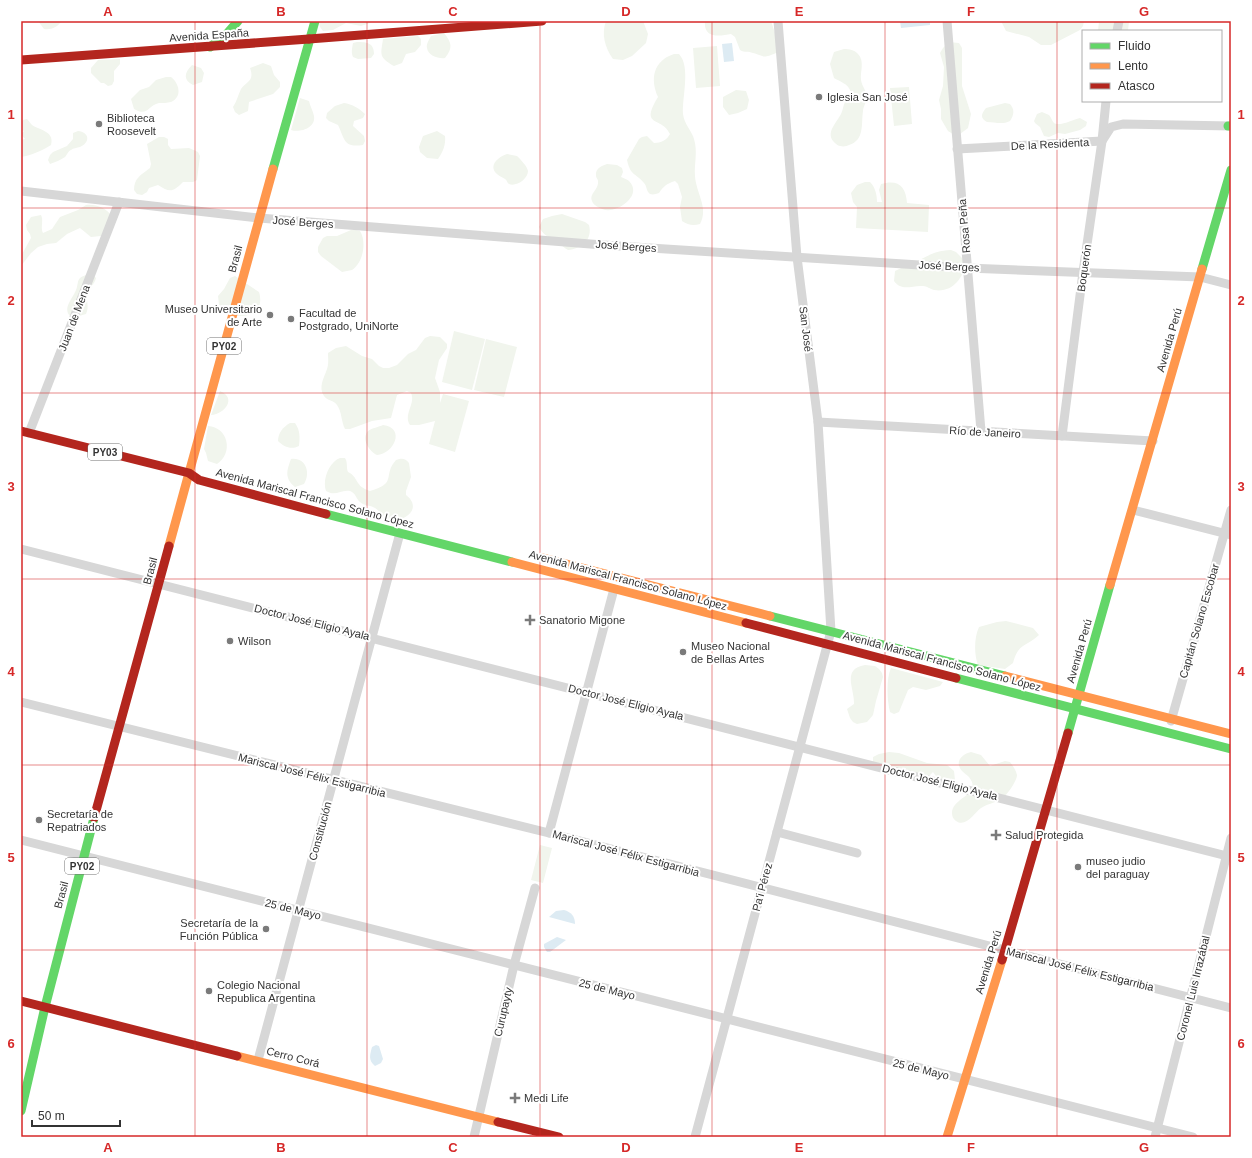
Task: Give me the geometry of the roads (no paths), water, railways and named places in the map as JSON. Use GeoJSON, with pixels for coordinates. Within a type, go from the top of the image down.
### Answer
{"type":"FeatureCollection","features":[{"type":"Feature","properties":{"kind":"main road"},"geometry":{"type":"LineString","coordinates":[[209,47],[223,39],[238,21]]}},
{"type":"Feature","properties":{"kind":"main road","name":"Brasil"},"geometry":{"type":"LineString","coordinates":[[21,1111],[45,1007],[84,856],[121,726],[259,218],[315,21]]}},
{"type":"Feature","properties":{"kind":"main road","name":"Avenida España"},"geometry":{"type":"LineString","coordinates":[[21,60],[542,21]]}},
{"type":"Feature","properties":{"kind":"main road","name":"Avenida Perú"},"geometry":{"type":"LineString","coordinates":[[946,1137],[1005,949],[1231,170]]}},
{"type":"Feature","properties":{"kind":"main road","name":"Avenida Mariscal Francisco Solano López"},"geometry":{"type":"LineString","coordinates":[[25,432],[219,476]]}},
{"type":"Feature","properties":{"kind":"main road","name":"Avenida Mariscal Francisco Solano López"},"geometry":{"type":"LineString","coordinates":[[191,469],[203,481],[614,589],[1061,690],[1079,696],[1094,698],[1170,725],[1231,749]]}},
{"type":"Feature","properties":{"kind":"main road"},"geometry":{"type":"LineString","coordinates":[[400,533],[411,530],[419,530],[477,544]]}},
{"type":"Feature","properties":{"kind":"main road","name":"Avenida Mariscal Francisco Solano López"},"geometry":{"type":"LineString","coordinates":[[531,555],[829,637],[952,677],[1092,712],[1170,725]]}},
{"type":"Feature","properties":{"kind":"main road"},"geometry":{"type":"LineString","coordinates":[[952,677],[972,678],[1072,700],[1079,696]]}},
{"type":"Feature","properties":{"kind":"main road"},"geometry":{"type":"LineString","coordinates":[[1061,690],[1075,688],[1083,682],[1087,693],[1094,698]]}},
{"type":"Feature","properties":{"kind":"main road"},"geometry":{"type":"LineString","coordinates":[[1056,703],[1067,712],[1071,722],[1081,715],[1092,712]]}},
{"type":"Feature","properties":{"kind":"main road"},"geometry":{"type":"LineString","coordinates":[[1075,708],[1088,704],[1209,735],[1231,734]]}},
{"type":"Feature","properties":{"kind":"main road","name":"Cerro Corá"},"geometry":{"type":"LineString","coordinates":[[21,1001],[559,1137]]}},
{"type":"Feature","properties":{"kind":"street","name":"San José"},"geometry":{"type":"LineString","coordinates":[[778,21],[797,257],[818,422],[829,637]]}},
{"type":"Feature","properties":{"kind":"street","name":"Rosa Peña"},"geometry":{"type":"LineString","coordinates":[[947,21],[981,431]]}},
{"type":"Feature","properties":{"kind":"street"},"geometry":{"type":"LineString","coordinates":[[1106,106],[1107,121],[1112,124],[1230,126]]}},
{"type":"Feature","properties":{"kind":"street","name":"Boquerón"},"geometry":{"type":"LineString","coordinates":[[1062,436],[1106,106]]}},
{"type":"Feature","properties":{"kind":"street","name":"De la Residenta"},"geometry":{"type":"LineString","coordinates":[[957,149],[1102,141],[1111,127],[1117,124]]}},
{"type":"Feature","properties":{"kind":"street","name":"José Berges"},"geometry":{"type":"LineString","coordinates":[[21,191],[259,218],[603,245],[967,268],[1200,277],[1231,284]]}},
{"type":"Feature","properties":{"kind":"street","name":"Juan de Mena"},"geometry":{"type":"LineString","coordinates":[[25,432],[120,202]]}},
{"type":"Feature","properties":{"kind":"street","name":"Río de Janeiro"},"geometry":{"type":"LineString","coordinates":[[818,422],[1153,441]]}},
{"type":"Feature","properties":{"kind":"street"},"geometry":{"type":"LineString","coordinates":[[1133,510],[1228,534]]}},
{"type":"Feature","properties":{"kind":"street","name":"Capitán Solano Escobar"},"geometry":{"type":"LineString","coordinates":[[1170,725],[1228,534],[1231,510]]}},
{"type":"Feature","properties":{"kind":"street","name":"Constitución"},"geometry":{"type":"LineString","coordinates":[[258,1060],[400,533]]}},
{"type":"Feature","properties":{"kind":"street","name":"Doctor José Eligio Ayala"},"geometry":{"type":"LineString","coordinates":[[21,549],[160,583],[1229,856]]}},
{"type":"Feature","properties":{"kind":"street"},"geometry":{"type":"LineString","coordinates":[[549,833],[614,589]]}},
{"type":"Feature","properties":{"kind":"street","name":"Pa'i Pérez"},"geometry":{"type":"LineString","coordinates":[[694,1137],[829,637]]}},
{"type":"Feature","properties":{"kind":"street","name":"Mariscal José Félix Estigarribia"},"geometry":{"type":"LineString","coordinates":[[21,702],[549,833],[1231,1008]]}},
{"type":"Feature","properties":{"kind":"street"},"geometry":{"type":"LineString","coordinates":[[777,832],[857,853]]}},
{"type":"Feature","properties":{"kind":"street","name":"Coronel Luis Irrazábal"},"geometry":{"type":"LineString","coordinates":[[1156,1132],[1190,997],[1229,856],[1231,838]]}},
{"type":"Feature","properties":{"kind":"street","name":"25 de Mayo"},"geometry":{"type":"LineString","coordinates":[[21,840],[964,1080],[1156,1132],[1193,1137]]}},
{"type":"Feature","properties":{"kind":"street","name":"Curupayty"},"geometry":{"type":"LineString","coordinates":[[474,1137],[514,965],[535,888]]}},
{"type":"Feature","properties":{"kind":"place","name":"Iglesia San José"},"geometry":{"type":"Point","coordinates":[819,97]}},
{"type":"Feature","properties":{"kind":"place","name":"Biblioteca Roosevelt"},"geometry":{"type":"Point","coordinates":[99,124]}},
{"type":"Feature","properties":{"kind":"place","name":"Museo Universitario de Arte"},"geometry":{"type":"Point","coordinates":[270,315]}},
{"type":"Feature","properties":{"kind":"place","name":"Facultad de Postgrado, UniNorte"},"geometry":{"type":"Point","coordinates":[291,319]}},
{"type":"Feature","properties":{"kind":"place","name":"Sanatorio Migone"},"geometry":{"type":"Point","coordinates":[530,620]}},
{"type":"Feature","properties":{"kind":"place","name":"Wilson"},"geometry":{"type":"Point","coordinates":[230,641]}},
{"type":"Feature","properties":{"kind":"place","name":"Museo Nacional de Bellas Artes"},"geometry":{"type":"Point","coordinates":[683,652]}},
{"type":"Feature","properties":{"kind":"place","name":"Secretaría de Repatriados"},"geometry":{"type":"Point","coordinates":[39,820]}},
{"type":"Feature","properties":{"kind":"place","name":"Salud Protegida"},"geometry":{"type":"Point","coordinates":[996,835]}},
{"type":"Feature","properties":{"kind":"place","name":"museo judio del paraguay"},"geometry":{"type":"Point","coordinates":[1078,867]}},
{"type":"Feature","properties":{"kind":"place","name":"Secretaría de la Función Pública"},"geometry":{"type":"Point","coordinates":[266,929]}},
{"type":"Feature","properties":{"kind":"place","name":"Colegio Nacional Republica Argentina"},"geometry":{"type":"Point","coordinates":[209,991]}},
{"type":"Feature","properties":{"kind":"place","name":"Medi Life"},"geometry":{"type":"Point","coordinates":[515,1098]}}]}
